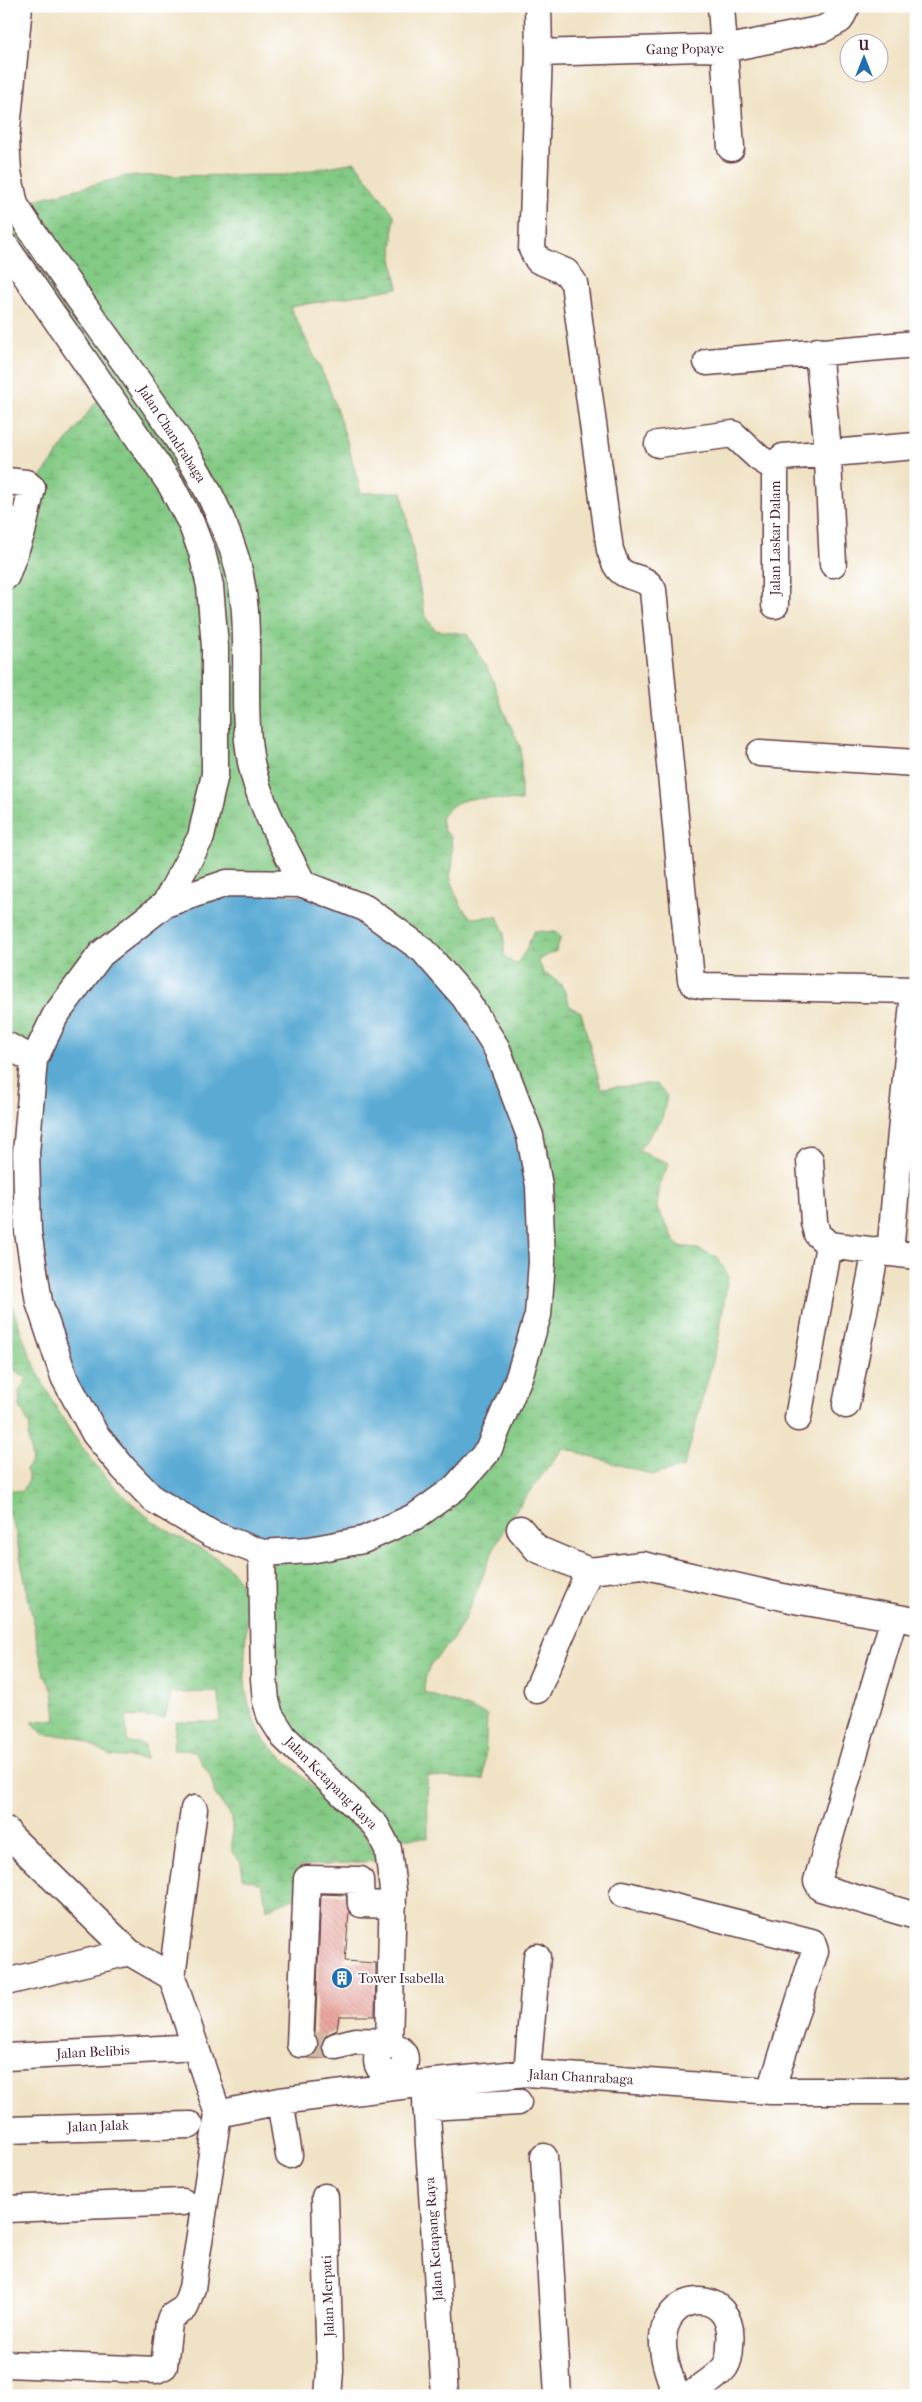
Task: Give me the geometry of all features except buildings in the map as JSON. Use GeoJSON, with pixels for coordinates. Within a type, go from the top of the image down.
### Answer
{"type":"FeatureCollection","features":[{"type":"Feature","properties":{"kind":"street","name":"Jalan Chandrabaga"},"geometry":{"type":"LineString","coordinates":[[19,6],[6,139],[8,172],[15,206],[168,423],[200,473],[232,545],[245,605],[247,727],[251,762],[256,782],[268,811],[303,884]]}},
{"type":"Feature","properties":{"kind":"street"},"geometry":{"type":"LineString","coordinates":[[538,6],[540,53],[533,253],[538,260],[568,274],[574,283],[610,550],[615,564],[622,572],[646,581],[653,590],[691,980],[694,984],[704,986],[915,991],[883,1251],[846,1405]]}},
{"type":"Feature","properties":{"kind":"street"},"geometry":{"type":"LineString","coordinates":[[721,6],[731,148]]}},
{"type":"Feature","properties":{"kind":"street","name":"Gang Popaye"},"geometry":{"type":"LineString","coordinates":[[540,53],[724,49],[823,29],[840,20],[846,6]]}},
{"type":"Feature","properties":{"kind":"street","name":"Jalan Chandrabaga"},"geometry":{"type":"LineString","coordinates":[[6,247],[104,391],[138,434],[171,485],[191,523],[210,586],[215,647],[215,774],[201,838],[165,904]]}},
{"type":"Feature","properties":{"kind":"street"},"geometry":{"type":"LineString","coordinates":[[707,362],[916,344]]}},
{"type":"Feature","properties":{"kind":"street"},"geometry":{"type":"LineString","coordinates":[[818,351],[827,453],[833,564]]}},
{"type":"Feature","properties":{"kind":"street"},"geometry":{"type":"LineString","coordinates":[[658,444],[734,434],[759,458],[775,468]]}},
{"type":"Feature","properties":{"kind":"street","name":"Jalan Laskar Dalam"},"geometry":{"type":"LineString","coordinates":[[775,605],[775,468],[777,462],[783,458],[916,446]]}},
{"type":"Feature","properties":{"kind":"street"},"geometry":{"type":"LineString","coordinates":[[6,576],[22,532],[32,490],[29,484],[9,479]]}},
{"type":"Feature","properties":{"kind":"street"},"geometry":{"type":"LineString","coordinates":[[760,753],[916,763]]}},
{"type":"Feature","properties":{"kind":"street"},"geometry":{"type":"LineString","coordinates":[[227,883],[303,884],[365,908],[423,950],[465,998],[497,1049],[530,1136],[540,1186],[542,1262],[538,1315],[519,1377],[488,1451],[455,1488],[416,1516],[363,1540],[310,1550],[262,1553],[212,1534],[153,1499],[95,1434],[64,1377],[39,1302],[28,1232],[26,1153],[34,1060],[55,1016],[101,954],[165,904],[227,883]]}},
{"type":"Feature","properties":{"kind":"street"},"geometry":{"type":"LineString","coordinates":[[6,1045],[34,1060]]}},
{"type":"Feature","properties":{"kind":"street"},"geometry":{"type":"LineString","coordinates":[[810,1160],[816,1234],[829,1245],[916,1256]]}},
{"type":"Feature","properties":{"kind":"street"},"geometry":{"type":"LineString","coordinates":[[798,1418],[829,1245]]}},
{"type":"Feature","properties":{"kind":"street"},"geometry":{"type":"LineString","coordinates":[[520,1529],[536,1549],[589,1571],[642,1566],[800,1601],[905,1620],[816,1882],[821,1888],[916,1916]]}},
{"type":"Feature","properties":{"kind":"street","name":"Jalan Ketapang Raya"},"geometry":{"type":"LineString","coordinates":[[262,1553],[264,1679],[266,1701],[270,1715],[288,1742],[376,1826],[386,1844],[391,1868],[393,1905],[390,2054]]}},
{"type":"Feature","properties":{"kind":"street"},"geometry":{"type":"LineString","coordinates":[[536,1690],[589,1571]]}},
{"type":"Feature","properties":{"kind":"street"},"geometry":{"type":"LineString","coordinates":[[6,2364],[156,2370],[164,2366],[171,2317],[185,2308],[192,2288],[218,2114],[172,1978],[194,1809]]}},
{"type":"Feature","properties":{"kind":"street"},"geometry":{"type":"LineString","coordinates":[[7,1834],[129,1952],[172,1978]]}},
{"type":"Feature","properties":{"kind":"street"},"geometry":{"type":"LineString","coordinates":[[304,2044],[300,2044],[307,1879],[360,1880],[361,1904],[393,1905]]}},
{"type":"Feature","properties":{"kind":"street"},"geometry":{"type":"LineString","coordinates":[[623,1894],[812,1942],[815,1951],[771,2090]]}},
{"type":"Feature","properties":{"kind":"street"},"geometry":{"type":"LineString","coordinates":[[6,1982],[129,1952]]}},
{"type":"Feature","properties":{"kind":"street"},"geometry":{"type":"LineString","coordinates":[[526,2073],[536,1957]]}},
{"type":"Feature","properties":{"kind":"street"},"geometry":{"type":"LineString","coordinates":[[336,2046],[355,2041],[390,2054],[425,2095],[518,2102]]}},
{"type":"Feature","properties":{"kind":"street","name":"Jalan Belibis"},"geometry":{"type":"LineString","coordinates":[[6,2057],[179,2048]]}},
{"type":"Feature","properties":{"kind":"street"},"geometry":{"type":"LineString","coordinates":[[339,2094],[360,2082],[390,2054]]}},
{"type":"Feature","properties":{"kind":"street","name":"Jalan Chanrabaga"},"geometry":{"type":"LineString","coordinates":[[218,2114],[280,2101],[339,2094],[425,2095],[526,2073],[771,2090],[916,2091]]}},
{"type":"Feature","properties":{"kind":"street","name":"Jalan Ketapang Raya"},"geometry":{"type":"LineString","coordinates":[[425,2095],[445,2396]]}},
{"type":"Feature","properties":{"kind":"street"},"geometry":{"type":"LineString","coordinates":[[280,2101],[289,2155]]}},
{"type":"Feature","properties":{"kind":"street","name":"Jalan Jalak"},"geometry":{"type":"LineString","coordinates":[[6,2130],[190,2125]]}},
{"type":"Feature","properties":{"kind":"street"},"geometry":{"type":"LineString","coordinates":[[544,2157],[558,2396]]}},
{"type":"Feature","properties":{"kind":"street","name":"Jalan Merpati"},"geometry":{"type":"LineString","coordinates":[[325,2197],[330,2371],[328,2396]]}},
{"type":"Feature","properties":{"kind":"street"},"geometry":{"type":"LineString","coordinates":[[6,2209],[183,2202]]}},
{"type":"Feature","properties":{"kind":"street"},"geometry":{"type":"LineString","coordinates":[[676,2396],[664,2354],[664,2329],[673,2312],[679,2307],[692,2301],[704,2300],[717,2305],[729,2320],[732,2335],[730,2352],[725,2367],[689,2396]]}},
{"type":"Feature","properties":{"kind":"green space"},"geometry":{"type":"Polygon","coordinates":[[[6,6],[8,172],[217,510],[303,884],[165,904],[210,586],[6,247],[6,6]]]}},
{"type":"Feature","properties":{"kind":"green space"},"geometry":{"type":"Polygon","coordinates":[[[355,162],[394,215],[392,258],[398,288],[290,307],[328,384],[347,441],[361,493],[402,492],[425,616],[435,630],[467,634],[492,678],[503,710],[521,748],[521,801],[487,798],[466,800],[456,803],[441,819],[444,831],[451,837],[453,863],[450,876],[455,893],[462,907],[471,918],[497,916],[504,932],[504,956],[516,965],[526,950],[534,931],[555,932],[561,937],[556,951],[538,960],[544,974],[555,979],[562,986],[570,1007],[581,1012],[601,1088],[656,1084],[667,1096],[662,1119],[638,1151],[669,1163],[660,1184],[657,1208],[678,1246],[695,1248],[718,1258],[728,1276],[718,1342],[684,1467],[653,1475],[563,1448],[522,1502],[501,1534],[465,1618],[453,1639],[436,1658],[427,1672],[424,1692],[487,1715],[484,1780],[427,1776],[428,1838],[384,1838],[266,1701],[303,884],[257,783],[232,545],[15,205],[127,176],[285,175],[355,162]]]}},
{"type":"Feature","properties":{"kind":"green space"},"geometry":{"type":"Polygon","coordinates":[[[104,391],[191,523],[215,705],[189,859],[34,1060],[6,1045],[6,576],[32,489],[104,391]]]}},
{"type":"Feature","properties":{"kind":"green space"},"geometry":{"type":"Polygon","coordinates":[[[6,1282],[28,1350],[43,1383],[81,1446],[129,1500],[156,1523],[204,1550],[236,1576],[247,1598],[246,1688],[248,1701],[257,1727],[265,1741],[367,1838],[373,1849],[376,1861],[299,1866],[296,1897],[267,1909],[262,1884],[243,1878],[241,1863],[232,1852],[232,1818],[215,1794],[210,1775],[194,1751],[173,1750],[176,1722],[220,1722],[219,1692],[171,1693],[165,1718],[126,1716],[127,1741],[145,1745],[146,1759],[110,1756],[77,1737],[43,1734],[32,1722],[56,1719],[53,1690],[44,1675],[14,1526],[6,1508],[8,1489],[21,1492],[29,1480],[26,1469],[32,1461],[28,1436],[30,1427],[20,1406],[19,1392],[27,1378],[10,1367],[6,1356],[6,1282]]]}},
{"type":"Feature","properties":{"kind":"water"},"geometry":{"type":"Polygon","coordinates":[[[227,883],[365,908],[465,998],[530,1136],[542,1262],[488,1451],[416,1516],[262,1553],[153,1499],[64,1377],[26,1153],[55,1016],[101,954],[227,883]]]}},
{"type":"Feature","properties":{"kind":"tunnel"},"geometry":{"type":"LineString","coordinates":[[304,2044],[336,2046]]}},
{"type":"Feature","properties":{"kind":"place","name":"Tower Isabella"},"geometry":{"type":"Point","coordinates":[342,1978]}}]}
